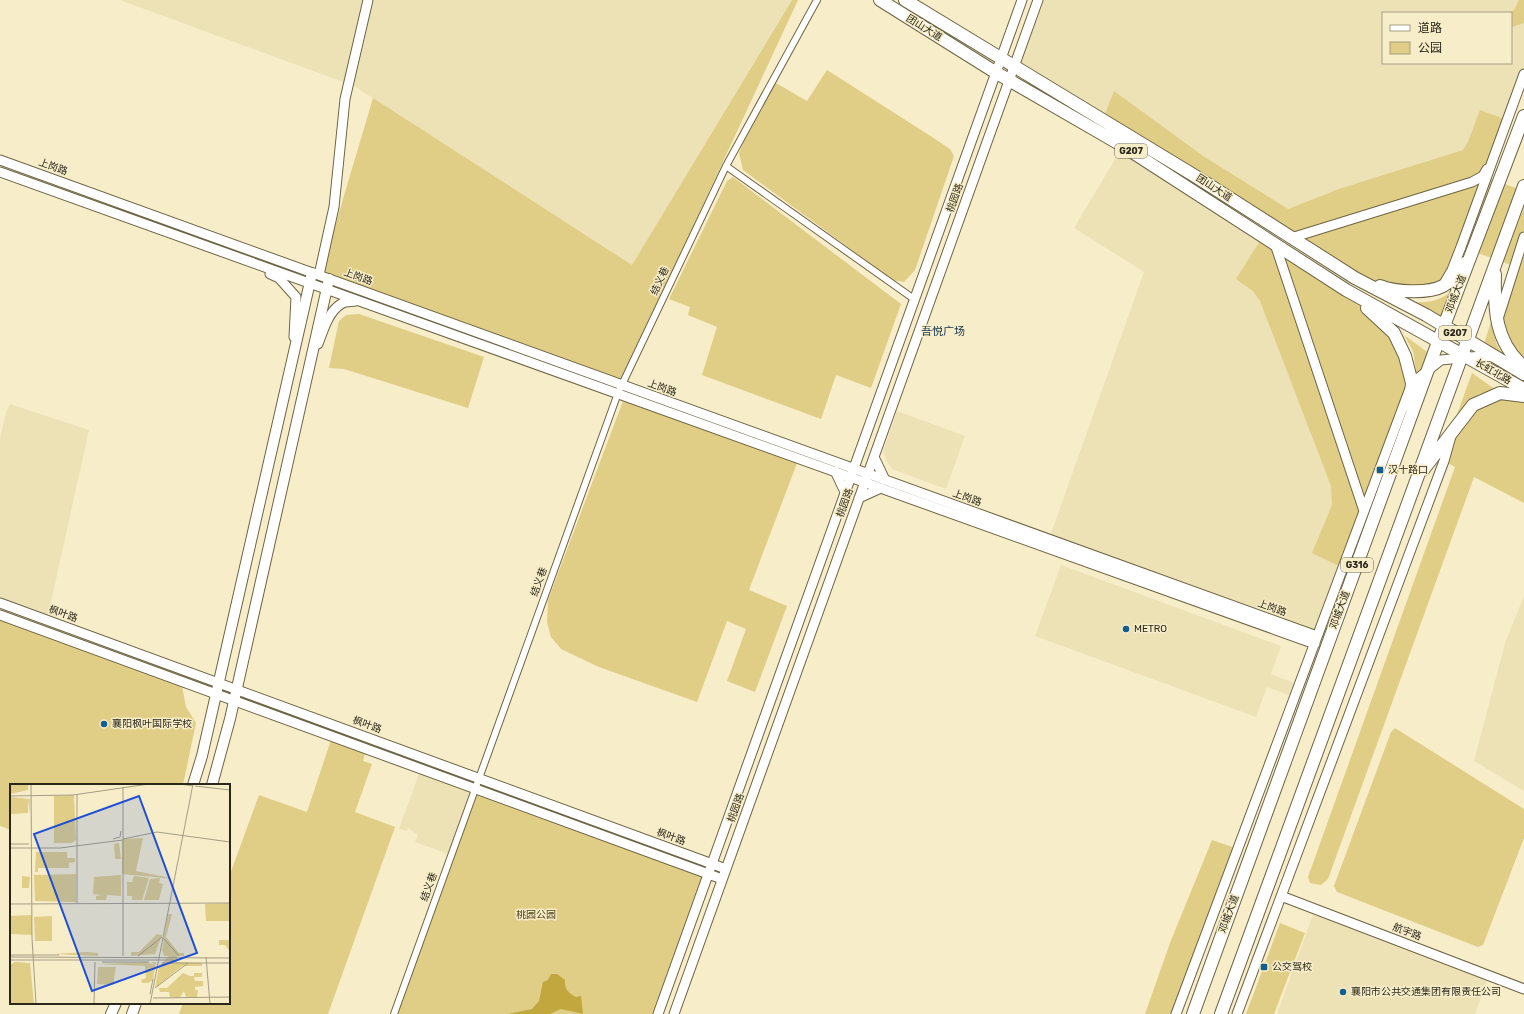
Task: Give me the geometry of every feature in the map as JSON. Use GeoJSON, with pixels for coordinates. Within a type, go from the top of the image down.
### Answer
{"type":"FeatureCollection","features":[{"type":"Feature","properties":{"kind":"highway","name":"团山大道"},"geometry":{"type":"LineString","coordinates":[[880,0],[995,72],[1123,146],[1346,290],[1462,354]]}},
{"type":"Feature","properties":{"kind":"highway","name":"团山大道"},"geometry":{"type":"LineString","coordinates":[[905,0],[1195,176],[1351,275],[1444,326],[1524,374]]}},
{"type":"Feature","properties":{"kind":"highway","name":"邓城大道"},"geometry":{"type":"LineString","coordinates":[[1193,1014],[1444,326],[1524,116]]}},
{"type":"Feature","properties":{"kind":"highway","name":"G316"},"geometry":{"type":"LineString","coordinates":[[1221,1014],[1415,480],[1524,186]]}},
{"type":"Feature","properties":{"kind":"highway"},"geometry":{"type":"LineString","coordinates":[[1351,275],[1388,289],[1414,292],[1442,286],[1458,273],[1472,254]]}},
{"type":"Feature","properties":{"kind":"highway"},"geometry":{"type":"LineString","coordinates":[[1495,264],[1494,300],[1498,323],[1504,343],[1521,363]]}},
{"type":"Feature","properties":{"kind":"highway"},"geometry":{"type":"LineString","coordinates":[[1346,290],[1394,333],[1405,356],[1412,383],[1408,425]]}},
{"type":"Feature","properties":{"kind":"highway","name":"长虹北路"},"geometry":{"type":"LineString","coordinates":[[1462,354],[1524,390]]}},
{"type":"Feature","properties":{"kind":"highway"},"geometry":{"type":"LineString","coordinates":[[1415,480],[1452,431],[1474,405],[1500,393],[1518,395]]}},
{"type":"Feature","properties":{"kind":"main road"},"geometry":{"type":"LineString","coordinates":[[193,784],[202,756],[215,693],[291,364],[313,277]]}},
{"type":"Feature","properties":{"kind":"main road"},"geometry":{"type":"LineString","coordinates":[[212,784],[237,689],[328,284]]}},
{"type":"Feature","properties":{"kind":"main road"},"geometry":{"type":"LineString","coordinates":[[111,1014],[116,1004]]}},
{"type":"Feature","properties":{"kind":"main road"},"geometry":{"type":"LineString","coordinates":[[132,1014],[136,1004]]}},
{"type":"Feature","properties":{"kind":"street"},"geometry":{"type":"LineString","coordinates":[[313,277],[334,207],[345,99],[368,0]]}},
{"type":"Feature","properties":{"kind":"street","name":"结义巷"},"geometry":{"type":"LineString","coordinates":[[394,1014],[618,394],[726,166],[817,0]]}},
{"type":"Feature","properties":{"kind":"street","name":"桃园路"},"geometry":{"type":"LineString","coordinates":[[658,1014],[1022,0]]}},
{"type":"Feature","properties":{"kind":"street","name":"桃园路"},"geometry":{"type":"LineString","coordinates":[[674,1014],[1038,0]]}},
{"type":"Feature","properties":{"kind":"street"},"geometry":{"type":"LineString","coordinates":[[1442,286],[1452,270],[1524,74]]}},
{"type":"Feature","properties":{"kind":"street"},"geometry":{"type":"LineString","coordinates":[[1291,238],[1472,182],[1483,176],[1494,156]]}},
{"type":"Feature","properties":{"kind":"street","name":"上岗路"},"geometry":{"type":"LineString","coordinates":[[0,160],[313,277],[359,301],[618,394],[836,467]]}},
{"type":"Feature","properties":{"kind":"street"},"geometry":{"type":"LineString","coordinates":[[726,166],[914,299]]}},
{"type":"Feature","properties":{"kind":"street","name":"上岗路"},"geometry":{"type":"LineString","coordinates":[[0,172],[228,253],[313,277]]}},
{"type":"Feature","properties":{"kind":"street"},"geometry":{"type":"LineString","coordinates":[[1498,323],[1503,301],[1524,237]]}},
{"type":"Feature","properties":{"kind":"street"},"geometry":{"type":"LineString","coordinates":[[1275,244],[1364,511]]}},
{"type":"Feature","properties":{"kind":"street"},"geometry":{"type":"LineString","coordinates":[[228,253],[279,278],[296,296],[291,364]]}},
{"type":"Feature","properties":{"kind":"street","name":"上岗路"},"geometry":{"type":"LineString","coordinates":[[328,284],[622,385],[852,473],[1316,640]]}},
{"type":"Feature","properties":{"kind":"street"},"geometry":{"type":"LineString","coordinates":[[309,372],[325,325],[333,311],[342,303],[359,301]]}},
{"type":"Feature","properties":{"kind":"street"},"geometry":{"type":"LineString","coordinates":[[1176,1014],[1412,383],[1441,360],[1481,356],[1521,363]]}},
{"type":"Feature","properties":{"kind":"street"},"geometry":{"type":"LineString","coordinates":[[1518,395],[1524,402]]}},
{"type":"Feature","properties":{"kind":"street"},"geometry":{"type":"LineString","coordinates":[[1237,1014],[1442,468],[1452,431]]}},
{"type":"Feature","properties":{"kind":"street"},"geometry":{"type":"LineString","coordinates":[[845,492],[836,467],[859,454]]}},
{"type":"Feature","properties":{"kind":"street"},"geometry":{"type":"LineString","coordinates":[[859,498],[883,484],[874,457]]}},
{"type":"Feature","properties":{"kind":"street","name":"枫叶路"},"geometry":{"type":"LineString","coordinates":[[0,603],[726,869]]}},
{"type":"Feature","properties":{"kind":"street","name":"枫叶路"},"geometry":{"type":"LineString","coordinates":[[0,614],[722,879]]}},
{"type":"Feature","properties":{"kind":"street","name":"航宇路"},"geometry":{"type":"LineString","coordinates":[[1281,896],[1524,989]]}},
{"type":"Feature","properties":{"kind":"shaded area"},"geometry":{"type":"Polygon","coordinates":[[[120,0],[792,0],[632,265],[354,86],[120,0]]]}},
{"type":"Feature","properties":{"kind":"shaded area"},"geometry":{"type":"Polygon","coordinates":[[[1039,0],[1524,0],[1524,74],[1494,156],[1291,238],[1015,67],[1039,0]]]}},
{"type":"Feature","properties":{"kind":"shaded area"},"geometry":{"type":"Polygon","coordinates":[[[1123,146],[1275,244],[1364,511],[1317,636],[1049,539],[1144,272],[1074,228],[1123,146]]]}},
{"type":"Feature","properties":{"kind":"shaded area"},"geometry":{"type":"Polygon","coordinates":[[[10,404],[89,430],[47,620],[0,603],[0,439],[6,412],[10,404]]]}},
{"type":"Feature","properties":{"kind":"shaded area"},"geometry":{"type":"Polygon","coordinates":[[[897,411],[965,436],[946,489],[892,469],[886,460],[883,451],[897,411]]]}},
{"type":"Feature","properties":{"kind":"shaded area"},"geometry":{"type":"Polygon","coordinates":[[[1061,565],[1281,646],[1271,674],[1299,685],[1294,697],[1267,687],[1256,717],[1035,636],[1061,565]]]}},
{"type":"Feature","properties":{"kind":"shaded area"},"geometry":{"type":"Polygon","coordinates":[[[1524,596],[1524,791],[1474,761],[1505,643],[1524,596]]]}},
{"type":"Feature","properties":{"kind":"shaded area"},"geometry":{"type":"Polygon","coordinates":[[[421,768],[475,788],[451,855],[415,842],[418,835],[408,828],[407,831],[399,829],[421,768]]]}},
{"type":"Feature","properties":{"kind":"shaded area"},"geometry":{"type":"Polygon","coordinates":[[[1315,909],[1489,975],[1475,1014],[1277,1014],[1315,909]]]}},
{"type":"Feature","properties":{"kind":"shaded area"},"geometry":{"type":"Polygon","coordinates":[[[551,974],[557,974],[565,980],[566,988],[571,994],[576,997],[581,996],[583,1014],[561,1009],[550,1014],[508,1014],[532,1009],[539,1001],[543,982],[548,980],[551,974]]]}},
{"type":"Feature","properties":{"kind":"green space"},"geometry":{"type":"Polygon","coordinates":[[[792,0],[798,0],[618,388],[319,280],[373,98],[632,265],[792,0]]]}},
{"type":"Feature","properties":{"kind":"green space"},"geometry":{"type":"Polygon","coordinates":[[[1519,0],[1524,0],[1524,23],[1512,27],[1512,12],[1510,12],[1514,10],[1519,0]]]}},
{"type":"Feature","properties":{"kind":"green space"},"geometry":{"type":"Polygon","coordinates":[[[827,70],[950,149],[954,156],[915,270],[904,282],[893,280],[743,170],[739,153],[769,79],[807,101],[827,70]]]}},
{"type":"Feature","properties":{"kind":"green space"},"geometry":{"type":"Polygon","coordinates":[[[1114,91],[1203,156],[1288,209],[1339,189],[1463,150],[1468,142],[1480,110],[1507,120],[1483,176],[1524,191],[1524,362],[1498,323],[1514,266],[1461,247],[1442,286],[1414,292],[1355,278],[1103,119],[1114,91]]]}},
{"type":"Feature","properties":{"kind":"green space"},"geometry":{"type":"Polygon","coordinates":[[[733,177],[901,304],[871,388],[836,375],[821,419],[702,375],[717,327],[688,315],[690,307],[669,299],[727,181],[733,177]]]}},
{"type":"Feature","properties":{"kind":"green space"},"geometry":{"type":"Polygon","coordinates":[[[1263,236],[1346,290],[1394,333],[1412,383],[1343,568],[1312,553],[1332,505],[1331,486],[1260,301],[1253,291],[1236,279],[1263,236]]]}},
{"type":"Feature","properties":{"kind":"green space"},"geometry":{"type":"Polygon","coordinates":[[[1456,288],[1442,321],[1411,302],[1435,300],[1456,288]]]}},
{"type":"Feature","properties":{"kind":"green space"},"geometry":{"type":"Polygon","coordinates":[[[359,314],[484,357],[468,408],[344,369],[329,368],[339,321],[346,315],[359,314]]]}},
{"type":"Feature","properties":{"kind":"green space"},"geometry":{"type":"Polygon","coordinates":[[[1491,322],[1497,345],[1506,359],[1484,344],[1491,322]]]}},
{"type":"Feature","properties":{"kind":"green space"},"geometry":{"type":"Polygon","coordinates":[[[1404,335],[1430,354],[1418,385],[1413,351],[1404,335]]]}},
{"type":"Feature","properties":{"kind":"green space"},"geometry":{"type":"Polygon","coordinates":[[[1472,373],[1496,390],[1479,394],[1456,417],[1472,373]]]}},
{"type":"Feature","properties":{"kind":"green space"},"geometry":{"type":"Polygon","coordinates":[[[1500,393],[1524,402],[1524,503],[1474,477],[1328,879],[1321,885],[1310,883],[1308,877],[1455,467],[1444,461],[1452,431],[1473,405],[1500,393]]]}},
{"type":"Feature","properties":{"kind":"green space"},"geometry":{"type":"Polygon","coordinates":[[[623,401],[797,463],[749,590],[787,606],[755,692],[727,681],[746,629],[727,621],[697,702],[599,667],[561,649],[551,637],[547,622],[548,600],[623,401]]]}},
{"type":"Feature","properties":{"kind":"green space","name":"襄阳枫叶国际学校"},"geometry":{"type":"Polygon","coordinates":[[[0,615],[182,686],[186,707],[196,723],[183,784],[10,784],[10,830],[0,826],[0,615]]]}},
{"type":"Feature","properties":{"kind":"green space"},"geometry":{"type":"Polygon","coordinates":[[[1395,728],[1524,809],[1524,838],[1483,945],[1478,947],[1337,892],[1334,886],[1391,732],[1395,728]]]}},
{"type":"Feature","properties":{"kind":"green space"},"geometry":{"type":"Polygon","coordinates":[[[331,740],[365,753],[363,761],[372,764],[355,812],[395,827],[328,1014],[179,1014],[183,1004],[230,1004],[230,874],[259,795],[307,812],[331,740]]]}},
{"type":"Feature","properties":{"kind":"green space","name":"桃园公园"},"geometry":{"type":"Polygon","coordinates":[[[475,788],[708,873],[658,1014],[394,1014],[475,788]]]}},
{"type":"Feature","properties":{"kind":"green space"},"geometry":{"type":"Polygon","coordinates":[[[1212,840],[1238,849],[1176,1014],[1145,1014],[1170,943],[1212,840]]]}},
{"type":"Feature","properties":{"kind":"green space"},"geometry":{"type":"Polygon","coordinates":[[[1280,923],[1305,933],[1274,1014],[1246,1014],[1280,923]]]}},
{"type":"Feature","properties":{"kind":"place","name":"汉十路口"},"geometry":{"type":"Point","coordinates":[1380,470]}},
{"type":"Feature","properties":{"kind":"place","name":"METRO"},"geometry":{"type":"Point","coordinates":[1126,629]}},
{"type":"Feature","properties":{"kind":"place","name":"襄阳枫叶国际学校"},"geometry":{"type":"Point","coordinates":[104,724]}},
{"type":"Feature","properties":{"kind":"place","name":"公交驾校"},"geometry":{"type":"Point","coordinates":[1264,967]}},
{"type":"Feature","properties":{"kind":"place","name":"襄阳市公共交通集团有限责任公司"},"geometry":{"type":"Point","coordinates":[1343,992]}},
{"type":"Feature","properties":{"kind":"district","name":"吾悦广场"},"geometry":{"type":"Point","coordinates":[943,331]}}]}
